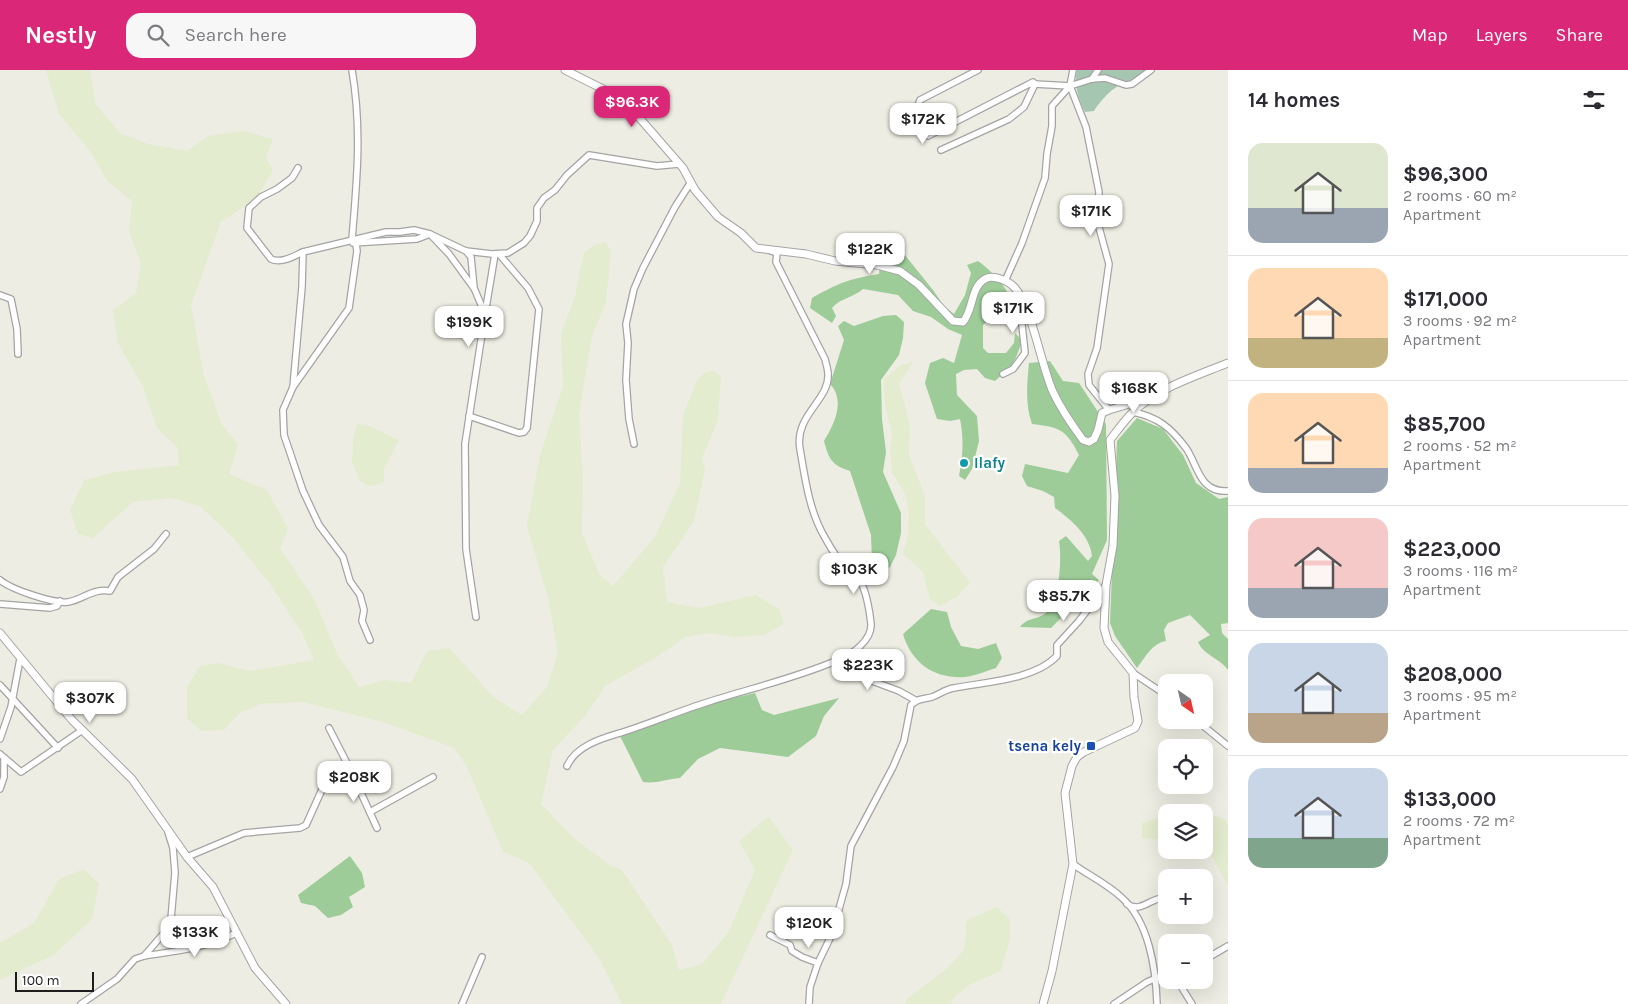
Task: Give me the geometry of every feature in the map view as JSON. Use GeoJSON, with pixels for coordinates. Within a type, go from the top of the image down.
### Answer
{"type":"FeatureCollection","features":[{"type":"Feature","properties":{"kind":"street"},"geometry":{"type":"LineString","coordinates":[[352,70],[358,103],[356,120],[359,149],[354,242],[357,251],[349,308],[293,387],[283,410],[284,435],[303,491],[319,525],[343,557],[350,581],[360,595],[364,610],[362,621],[370,640]]}},
{"type":"Feature","properties":{"kind":"street"},"geometry":{"type":"LineString","coordinates":[[565,70],[622,99],[684,168],[696,190],[718,217],[741,233],[756,248],[806,254],[835,261],[877,265],[900,271],[919,285],[953,321],[963,322],[970,314],[971,300],[980,284],[986,278],[995,276],[1015,287],[1027,311],[1053,392],[1083,440],[1089,442],[1094,439],[1102,414],[1109,410],[1153,397]]}},
{"type":"Feature","properties":{"kind":"street"},"geometry":{"type":"LineString","coordinates":[[978,70],[920,100],[916,110],[916,121],[928,136],[1033,82],[1036,84],[1070,86],[1092,79],[1105,78],[1126,86],[1132,84],[1151,70]]}},
{"type":"Feature","properties":{"kind":"street"},"geometry":{"type":"LineString","coordinates":[[1004,281],[1022,243],[1045,178],[1052,126],[1052,106],[1070,86],[1073,70]]}},
{"type":"Feature","properties":{"kind":"street"},"geometry":{"type":"LineString","coordinates":[[1092,79],[1098,70]]}},
{"type":"Feature","properties":{"kind":"street"},"geometry":{"type":"LineString","coordinates":[[941,150],[1008,119],[1024,107],[1036,84]]}},
{"type":"Feature","properties":{"kind":"street"},"geometry":{"type":"LineString","coordinates":[[1070,86],[1086,127],[1099,192],[1097,220],[1109,264],[1097,348],[1088,374],[1089,385],[1109,410]]}},
{"type":"Feature","properties":{"kind":"street"},"geometry":{"type":"LineString","coordinates":[[354,242],[386,232],[414,230],[430,234],[466,251],[497,254],[508,252],[524,243],[537,221],[537,208],[544,198],[555,190],[567,175],[589,155],[657,166],[679,164]]}},
{"type":"Feature","properties":{"kind":"street"},"geometry":{"type":"LineString","coordinates":[[298,168],[292,178],[277,190],[261,197],[249,208],[247,228],[271,259],[275,261],[344,242],[417,239],[430,234]]}},
{"type":"Feature","properties":{"kind":"street"},"geometry":{"type":"LineString","coordinates":[[634,444],[629,419],[626,380],[628,343],[626,324],[634,289],[643,268],[675,207],[691,182]]}},
{"type":"Feature","properties":{"kind":"street"},"geometry":{"type":"LineString","coordinates":[[430,234],[449,254],[474,288],[485,314]]}},
{"type":"Feature","properties":{"kind":"street"},"geometry":{"type":"LineString","coordinates":[[567,766],[570,759],[584,747],[612,735],[698,705],[792,677],[839,660],[859,646],[870,635],[871,625],[868,604],[859,580],[853,576],[823,535],[808,490],[799,440],[804,418],[823,393],[829,375],[825,359],[776,262],[777,253],[769,250]]}},
{"type":"Feature","properties":{"kind":"street"},"geometry":{"type":"LineString","coordinates":[[466,251],[471,257],[474,288]]}},
{"type":"Feature","properties":{"kind":"street"},"geometry":{"type":"LineString","coordinates":[[293,387],[302,287],[303,252]]}},
{"type":"Feature","properties":{"kind":"street"},"geometry":{"type":"LineString","coordinates":[[476,617],[466,550],[465,444],[485,314],[497,254]]}},
{"type":"Feature","properties":{"kind":"street"},"geometry":{"type":"LineString","coordinates":[[468,416],[519,433],[524,432],[527,428],[539,309],[528,288],[497,254]]}},
{"type":"Feature","properties":{"kind":"street"},"geometry":{"type":"LineString","coordinates":[[1002,374],[1013,369],[1025,353],[1019,294]]}},
{"type":"Feature","properties":{"kind":"street"},"geometry":{"type":"LineString","coordinates":[[0,295],[11,299],[17,329],[18,354]]}},
{"type":"Feature","properties":{"kind":"street"},"geometry":{"type":"LineString","coordinates":[[1158,690],[1132,673],[1108,642],[1104,628],[1106,585],[1113,546],[1115,496],[1110,440],[1133,412],[1153,397],[1186,380],[1228,364]]}},
{"type":"Feature","properties":{"kind":"street"},"geometry":{"type":"LineString","coordinates":[[1133,412],[1151,415],[1167,426],[1187,449],[1200,479],[1220,491],[1228,491]]}},
{"type":"Feature","properties":{"kind":"street"},"geometry":{"type":"LineString","coordinates":[[0,580],[17,589],[68,602],[103,590],[110,591],[118,577],[144,558],[166,534]]}},
{"type":"Feature","properties":{"kind":"street"},"geometry":{"type":"LineString","coordinates":[[808,1004],[810,987],[818,962],[832,934],[845,891],[851,846],[904,741],[911,704],[915,700],[933,697],[952,688],[1000,680],[1050,664],[1057,656],[1057,645],[1106,585]]}},
{"type":"Feature","properties":{"kind":"street"},"geometry":{"type":"LineString","coordinates":[[0,604],[50,608],[57,606],[60,601]]}},
{"type":"Feature","properties":{"kind":"street"},"geometry":{"type":"LineString","coordinates":[[0,632],[20,659],[81,730],[132,779],[188,857],[213,888],[256,968],[286,1004]]}},
{"type":"Feature","properties":{"kind":"street"},"geometry":{"type":"LineString","coordinates":[[0,739],[12,699],[20,659]]}},
{"type":"Feature","properties":{"kind":"street"},"geometry":{"type":"LineString","coordinates":[[839,660],[848,672],[899,691],[915,700]]}},
{"type":"Feature","properties":{"kind":"street"},"geometry":{"type":"LineString","coordinates":[[1043,1004],[1052,971],[1073,864],[1065,793],[1069,773],[1077,757],[1131,730],[1136,725],[1138,721],[1132,673]]}},
{"type":"Feature","properties":{"kind":"street"},"geometry":{"type":"LineString","coordinates":[[0,685],[58,748]]}},
{"type":"Feature","properties":{"kind":"street"},"geometry":{"type":"LineString","coordinates":[[329,728],[377,828]]}},
{"type":"Feature","properties":{"kind":"street"},"geometry":{"type":"LineString","coordinates":[[1207,729],[1228,746]]}},
{"type":"Feature","properties":{"kind":"street"},"geometry":{"type":"LineString","coordinates":[[2,756],[21,772],[58,748],[81,730]]}},
{"type":"Feature","properties":{"kind":"street"},"geometry":{"type":"LineString","coordinates":[[0,789],[4,777],[2,756]]}},
{"type":"Feature","properties":{"kind":"street"},"geometry":{"type":"LineString","coordinates":[[188,857],[244,834],[300,828],[306,825],[324,785],[350,770]]}},
{"type":"Feature","properties":{"kind":"street"},"geometry":{"type":"LineString","coordinates":[[370,812],[433,777]]}},
{"type":"Feature","properties":{"kind":"street"},"geometry":{"type":"LineString","coordinates":[[144,956],[164,933],[171,918],[175,873],[172,848],[166,825]]}},
{"type":"Feature","properties":{"kind":"street"},"geometry":{"type":"LineString","coordinates":[[1073,864],[1132,907],[1140,908],[1158,899]]}},
{"type":"Feature","properties":{"kind":"street"},"geometry":{"type":"LineString","coordinates":[[1126,902],[1138,919],[1147,937],[1156,978],[1157,1004]]}},
{"type":"Feature","properties":{"kind":"street"},"geometry":{"type":"LineString","coordinates":[[81,1004],[117,979],[135,960],[144,956],[181,951],[217,943],[236,933]]}},
{"type":"Feature","properties":{"kind":"street"},"geometry":{"type":"LineString","coordinates":[[770,935],[790,945],[792,951],[802,957],[818,962]]}},
{"type":"Feature","properties":{"kind":"street"},"geometry":{"type":"LineString","coordinates":[[1213,955],[1228,946]]}},
{"type":"Feature","properties":{"kind":"street"},"geometry":{"type":"LineString","coordinates":[[462,1004],[482,957]]}},
{"type":"Feature","properties":{"kind":"street"},"geometry":{"type":"LineString","coordinates":[[1114,1004],[1156,978]]}},
{"type":"Feature","properties":{"kind":"street"},"geometry":{"type":"LineString","coordinates":[[1183,989],[1192,1004]]}},
{"type":"Feature","properties":{"kind":"green space"},"geometry":{"type":"Polygon","coordinates":[[[46,70],[90,70],[96,105],[120,133],[148,144],[187,151],[208,136],[244,131],[273,139],[266,157],[273,170],[256,199],[221,222],[191,305],[204,376],[222,425],[238,444],[229,474],[267,490],[288,528],[280,548],[314,599],[337,653],[359,687],[385,680],[411,683],[427,651],[450,648],[493,697],[522,715],[547,687],[558,652],[548,598],[527,526],[540,455],[563,386],[561,334],[575,296],[584,252],[596,244],[606,242],[611,252],[606,302],[592,336],[579,415],[583,478],[582,533],[599,574],[613,586],[655,537],[680,483],[683,415],[697,381],[704,373],[714,371],[721,377],[718,420],[702,458],[705,469],[694,521],[663,567],[667,602],[699,608],[756,595],[779,609],[784,624],[764,635],[733,637],[709,633],[685,637],[657,657],[605,686],[585,716],[553,750],[541,804],[576,840],[610,865],[622,870],[672,945],[679,970],[702,964],[729,931],[755,870],[739,841],[768,816],[793,850],[721,1004],[622,1004],[599,958],[529,863],[503,852],[467,767],[454,748],[383,722],[303,702],[260,704],[240,713],[224,730],[201,731],[187,718],[187,687],[200,666],[218,663],[249,671],[314,660],[302,633],[270,584],[233,538],[200,506],[172,498],[133,502],[93,538],[78,534],[70,510],[84,480],[115,472],[179,465],[177,447],[157,428],[143,387],[118,343],[113,310],[136,293],[141,264],[129,232],[132,201],[107,181],[90,151],[59,114],[46,70]]]}},
{"type":"Feature","properties":{"kind":"green space"},"geometry":{"type":"Polygon","coordinates":[[[1077,70],[1147,70],[1131,83],[1115,88],[1094,111],[1085,112],[1077,92],[1077,70]]]}},
{"type":"Feature","properties":{"kind":"green space"},"geometry":{"type":"Polygon","coordinates":[[[904,254],[944,306],[954,314],[965,295],[971,273],[967,265],[978,261],[1004,287],[1012,302],[1018,320],[1007,320],[995,315],[983,325],[983,348],[988,353],[1006,353],[1014,343],[1015,333],[1022,340],[1013,364],[1001,376],[995,381],[985,378],[977,369],[964,370],[956,374],[957,395],[977,416],[979,441],[972,469],[965,480],[959,476],[962,448],[960,419],[950,421],[937,419],[925,383],[930,363],[943,358],[954,363],[962,335],[948,329],[931,317],[913,311],[898,295],[863,289],[832,308],[836,316],[832,323],[810,308],[812,298],[844,282],[879,274],[880,259],[904,254]]]}},
{"type":"Feature","properties":{"kind":"green space"},"geometry":{"type":"Polygon","coordinates":[[[896,315],[904,322],[903,338],[899,355],[881,380],[882,419],[886,452],[883,472],[901,513],[901,533],[896,555],[890,567],[877,572],[872,561],[871,535],[850,471],[835,464],[824,441],[835,420],[838,405],[835,391],[830,384],[844,340],[838,326],[844,321],[854,326],[883,316],[896,315]]]}},
{"type":"Feature","properties":{"kind":"green space"},"geometry":{"type":"Polygon","coordinates":[[[1050,361],[1063,381],[1079,383],[1106,424],[1107,540],[1092,574],[1099,580],[1051,628],[1020,627],[1028,621],[1043,615],[1049,610],[1053,602],[1060,569],[1059,541],[1066,536],[1088,561],[1092,556],[1083,534],[1073,522],[1055,508],[1054,497],[1027,486],[1022,476],[1025,464],[1068,473],[1079,455],[1070,440],[1061,431],[1049,426],[1032,424],[1027,401],[1029,363],[1050,361]]]}},
{"type":"Feature","properties":{"kind":"green space"},"geometry":{"type":"Polygon","coordinates":[[[913,362],[899,384],[910,425],[909,455],[925,496],[925,524],[970,583],[957,597],[940,606],[930,599],[923,572],[903,554],[908,534],[909,513],[905,494],[892,473],[890,449],[892,434],[885,405],[884,379],[901,365],[913,362]]]}},
{"type":"Feature","properties":{"kind":"green space"},"geometry":{"type":"Polygon","coordinates":[[[1137,418],[1163,429],[1183,455],[1196,483],[1219,499],[1228,497],[1228,623],[1221,624],[1222,633],[1228,639],[1228,670],[1201,647],[1198,642],[1210,635],[1190,615],[1168,623],[1164,630],[1166,641],[1153,648],[1137,668],[1115,636],[1110,623],[1117,441],[1137,418]]]}},
{"type":"Feature","properties":{"kind":"green space"},"geometry":{"type":"Polygon","coordinates":[[[357,424],[369,426],[399,440],[384,469],[384,481],[380,484],[369,486],[360,481],[352,462],[353,440],[357,424]]]}},
{"type":"Feature","properties":{"kind":"green space"},"geometry":{"type":"Polygon","coordinates":[[[931,609],[947,612],[951,627],[961,646],[978,649],[996,643],[1002,658],[996,668],[977,675],[954,677],[935,672],[919,661],[912,654],[903,634],[931,609]]]}},
{"type":"Feature","properties":{"kind":"green space"},"geometry":{"type":"Polygon","coordinates":[[[755,693],[762,710],[774,715],[839,698],[824,716],[816,736],[788,757],[720,748],[698,759],[680,778],[643,782],[620,736],[712,703],[755,693]]]}},
{"type":"Feature","properties":{"kind":"green space"},"geometry":{"type":"Polygon","coordinates":[[[1213,815],[1225,819],[1228,825],[1228,886],[1213,858],[1213,815]]]}},
{"type":"Feature","properties":{"kind":"green space"},"geometry":{"type":"Polygon","coordinates":[[[1158,818],[1158,839],[1142,838],[1142,823],[1158,818]]]}},
{"type":"Feature","properties":{"kind":"green space"},"geometry":{"type":"Polygon","coordinates":[[[350,856],[362,873],[365,887],[349,897],[353,907],[341,915],[328,918],[315,906],[301,903],[298,895],[350,856]]]}},
{"type":"Feature","properties":{"kind":"green space"},"geometry":{"type":"Polygon","coordinates":[[[84,869],[99,884],[92,919],[54,955],[0,980],[0,943],[34,923],[59,879],[84,869]]]}},
{"type":"Feature","properties":{"kind":"green space"},"geometry":{"type":"Polygon","coordinates":[[[996,907],[1010,918],[1010,938],[1001,971],[969,985],[955,996],[951,1004],[905,1004],[907,999],[949,967],[963,951],[966,938],[966,921],[996,907]]]}},
{"type":"Feature","properties":{"kind":"place","name":"Ilafy"},"geometry":{"type":"Point","coordinates":[964,463]}},
{"type":"Feature","properties":{"kind":"place","name":"tsena kely"},"geometry":{"type":"Point","coordinates":[1091,746]}}]}
